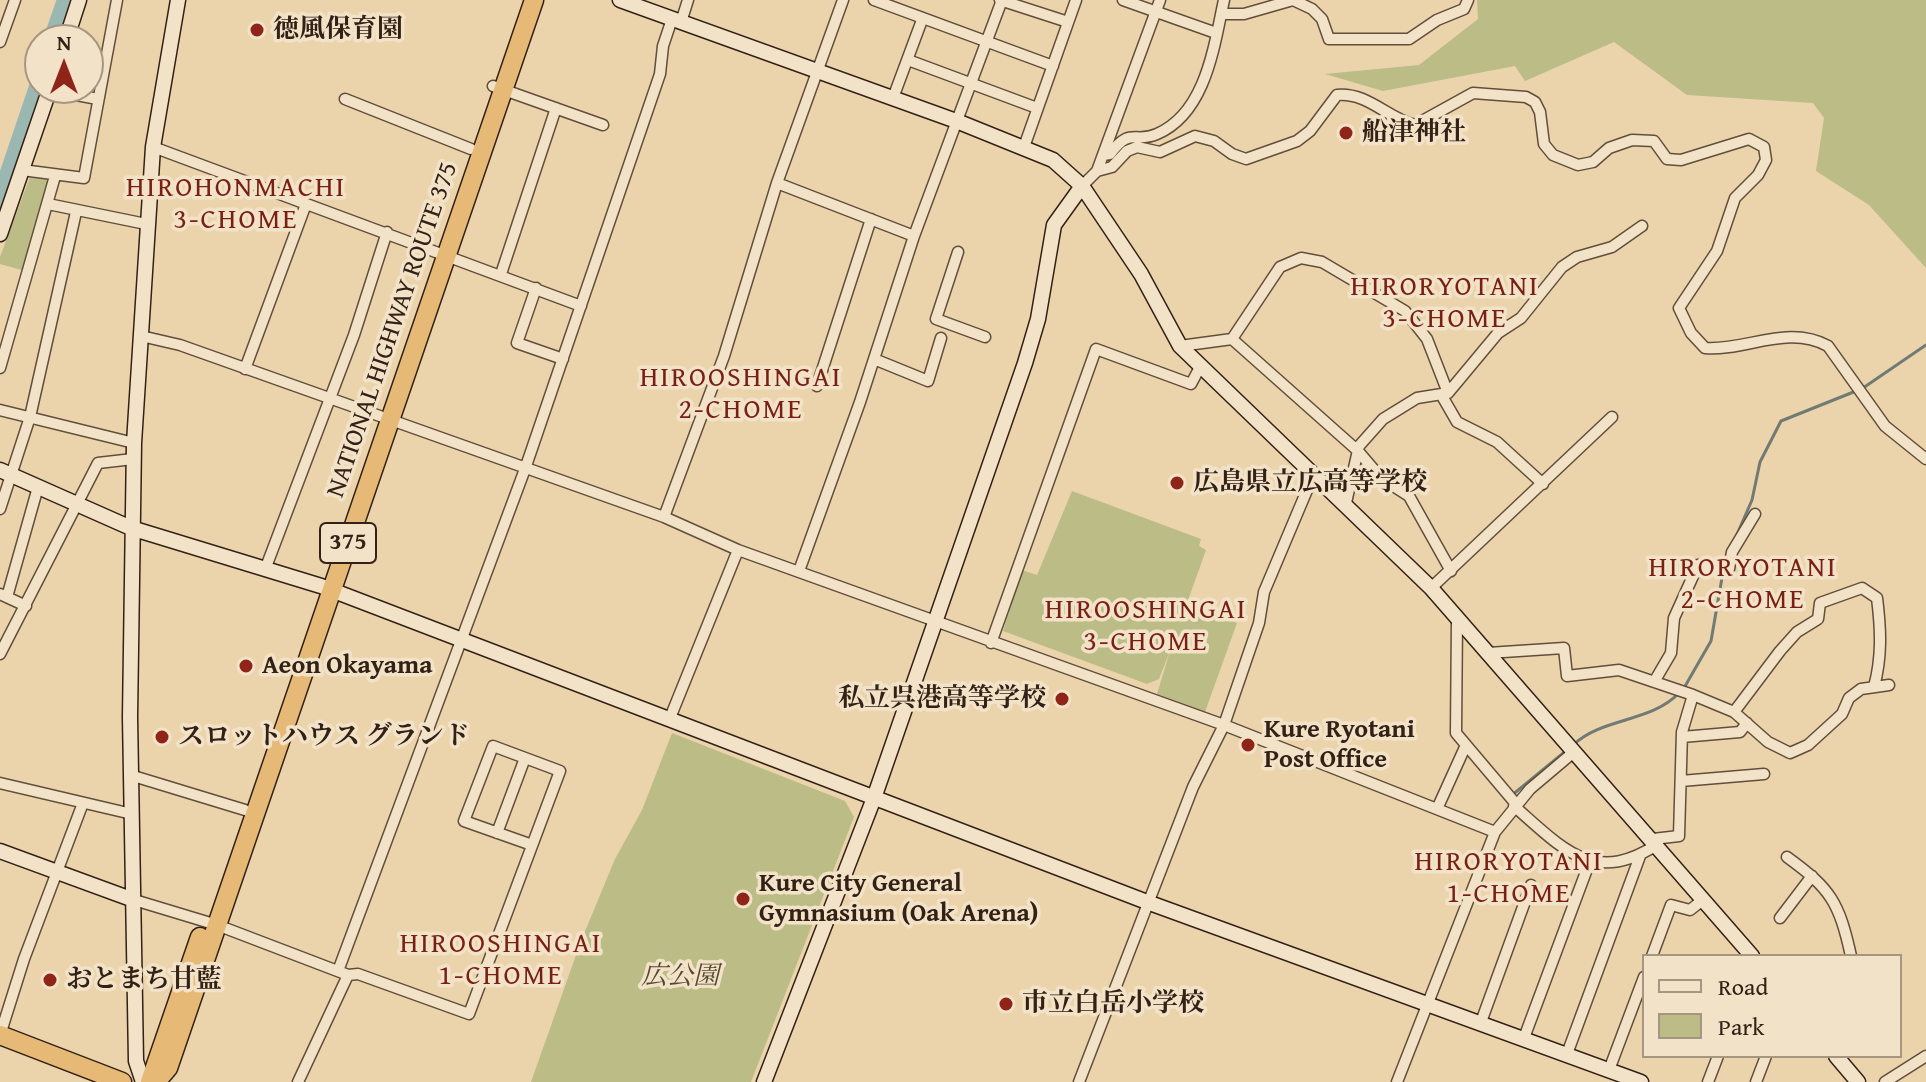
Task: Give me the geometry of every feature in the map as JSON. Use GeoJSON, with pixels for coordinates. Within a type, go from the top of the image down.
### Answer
{"type":"FeatureCollection","features":[{"type":"Feature","properties":{"kind":"highway","name":"NATIONAL HIGHWAY ROUTE 375"},"geometry":{"type":"LineString","coordinates":[[150,1082],[211,924],[327,588],[498,87],[522,0]]}},
{"type":"Feature","properties":{"kind":"highway","name":"NATIONAL HIGHWAY ROUTE 375"},"geometry":{"type":"LineString","coordinates":[[441,252],[471,149],[534,0]]}},
{"type":"Feature","properties":{"kind":"highway","name":"NATIONAL HIGHWAY ROUTE 375"},"geometry":{"type":"LineString","coordinates":[[156,1082],[168,1068],[245,810],[327,588]]}},
{"type":"Feature","properties":{"kind":"highway"},"geometry":{"type":"LineString","coordinates":[[0,1035],[122,1082]]}},
{"type":"Feature","properties":{"kind":"street"},"geometry":{"type":"LineString","coordinates":[[0,42],[15,0]]}},
{"type":"Feature","properties":{"kind":"street"},"geometry":{"type":"LineString","coordinates":[[71,24],[79,0]]}},
{"type":"Feature","properties":{"kind":"street"},"geometry":{"type":"LineString","coordinates":[[104,68],[117,0]]}},
{"type":"Feature","properties":{"kind":"street"},"geometry":{"type":"LineString","coordinates":[[143,1082],[136,1061],[131,899],[133,459],[153,147],[178,0]]}},
{"type":"Feature","properties":{"kind":"street"},"geometry":{"type":"LineString","coordinates":[[620,0],[959,122],[1053,160],[1082,186],[1141,274],[1180,346],[1431,588],[1656,842],[1750,954]]}},
{"type":"Feature","properties":{"kind":"street"},"geometry":{"type":"LineString","coordinates":[[298,1082],[343,973],[461,638],[525,469],[660,74],[663,46],[688,0]]}},
{"type":"Feature","properties":{"kind":"street"},"geometry":{"type":"LineString","coordinates":[[664,517],[724,356],[777,183],[843,0]]}},
{"type":"Feature","properties":{"kind":"street"},"geometry":{"type":"LineString","coordinates":[[874,0],[1053,66]]}},
{"type":"Feature","properties":{"kind":"street"},"geometry":{"type":"LineString","coordinates":[[799,571],[914,236],[959,122],[1001,0],[1068,22]]}},
{"type":"Feature","properties":{"kind":"street"},"geometry":{"type":"LineString","coordinates":[[1024,147],[1076,0]]}},
{"type":"Feature","properties":{"kind":"street"},"geometry":{"type":"LineString","coordinates":[[1123,0],[1216,33]]}},
{"type":"Feature","properties":{"kind":"street"},"geometry":{"type":"LineString","coordinates":[[764,1082],[874,798],[1025,363],[1038,319],[1054,225],[1097,171],[1160,0]]}},
{"type":"Feature","properties":{"kind":"street"},"geometry":{"type":"LineString","coordinates":[[1103,155],[1110,154],[1128,136],[1155,135],[1186,112],[1200,91],[1224,0]]}},
{"type":"Feature","properties":{"kind":"street"},"geometry":{"type":"LineString","coordinates":[[1221,14],[1244,14],[1293,0],[1312,9],[1328,30],[1329,39],[1409,39],[1437,20],[1464,9],[1468,0]]}},
{"type":"Feature","properties":{"kind":"street"},"geometry":{"type":"LineString","coordinates":[[893,98],[922,20]]}},
{"type":"Feature","properties":{"kind":"street"},"geometry":{"type":"LineString","coordinates":[[908,60],[1037,108]]}},
{"type":"Feature","properties":{"kind":"street"},"geometry":{"type":"LineString","coordinates":[[498,87],[603,125]]}},
{"type":"Feature","properties":{"kind":"street"},"geometry":{"type":"LineString","coordinates":[[1097,171],[1112,167],[1127,151],[1137,147],[1160,152],[1195,136],[1214,141],[1232,154],[1246,159],[1297,141],[1310,131],[1337,95],[1350,94],[1394,113],[1401,122],[1415,125],[1473,93],[1526,97],[1535,102],[1540,112],[1544,144],[1553,155],[1578,165],[1593,162],[1609,148],[1632,140],[1654,141],[1667,159],[1681,160],[1749,139],[1764,147],[1766,160],[1758,175],[1735,198],[1717,251],[1679,308],[1691,333],[1705,348],[1732,350],[1776,338],[1815,339],[1828,346],[1885,426],[1926,459]]}},
{"type":"Feature","properties":{"kind":"street"},"geometry":{"type":"LineString","coordinates":[[345,99],[471,149]]}},
{"type":"Feature","properties":{"kind":"street"},"geometry":{"type":"LineString","coordinates":[[0,234],[45,104]]}},
{"type":"Feature","properties":{"kind":"street"},"geometry":{"type":"LineString","coordinates":[[22,170],[84,178],[97,104]]}},
{"type":"Feature","properties":{"kind":"street"},"geometry":{"type":"LineString","coordinates":[[501,274],[556,108]]}},
{"type":"Feature","properties":{"kind":"street"},"geometry":{"type":"LineString","coordinates":[[153,147],[581,306]]}},
{"type":"Feature","properties":{"kind":"street"},"geometry":{"type":"LineString","coordinates":[[0,368],[55,176]]}},
{"type":"Feature","properties":{"kind":"street"},"geometry":{"type":"LineString","coordinates":[[777,183],[914,236]]}},
{"type":"Feature","properties":{"kind":"street"},"geometry":{"type":"LineString","coordinates":[[48,204],[146,224]]}},
{"type":"Feature","properties":{"kind":"street"},"geometry":{"type":"LineString","coordinates":[[245,369],[306,204]]}},
{"type":"Feature","properties":{"kind":"street"},"geometry":{"type":"LineString","coordinates":[[0,509],[6,473],[30,417],[76,212]]}},
{"type":"Feature","properties":{"kind":"street"},"geometry":{"type":"LineString","coordinates":[[817,386],[871,219]]}},
{"type":"Feature","properties":{"kind":"street"},"geometry":{"type":"LineString","coordinates":[[1345,507],[1358,451],[1383,419],[1417,398],[1445,394],[1498,333],[1521,318],[1562,267],[1577,257],[1612,247],[1642,226]]}},
{"type":"Feature","properties":{"kind":"street"},"geometry":{"type":"LineString","coordinates":[[266,567],[354,335],[387,232]]}},
{"type":"Feature","properties":{"kind":"street"},"geometry":{"type":"LineString","coordinates":[[958,252],[936,319],[985,337]]}},
{"type":"Feature","properties":{"kind":"street"},"geometry":{"type":"LineString","coordinates":[[1180,346],[1232,339],[1280,267],[1301,258],[1322,262],[1405,311],[1427,339],[1457,422],[1484,439],[1497,442],[1543,484]]}},
{"type":"Feature","properties":{"kind":"street"},"geometry":{"type":"LineString","coordinates":[[536,288],[517,343],[563,359]]}},
{"type":"Feature","properties":{"kind":"street"},"geometry":{"type":"LineString","coordinates":[[141,336],[180,345],[664,517],[738,550],[1224,725],[1495,832]]}},
{"type":"Feature","properties":{"kind":"street"},"geometry":{"type":"LineString","coordinates":[[874,359],[928,381],[941,338]]}},
{"type":"Feature","properties":{"kind":"street"},"geometry":{"type":"LineString","coordinates":[[1232,339],[1358,451],[1381,478],[1409,496],[1451,571]]}},
{"type":"Feature","properties":{"kind":"street"},"geometry":{"type":"LineString","coordinates":[[991,643],[1096,349],[1191,384],[1200,367]]}},
{"type":"Feature","properties":{"kind":"street"},"geometry":{"type":"LineString","coordinates":[[0,410],[134,443]]}},
{"type":"Feature","properties":{"kind":"street"},"geometry":{"type":"LineString","coordinates":[[1431,588],[1612,417]]}},
{"type":"Feature","properties":{"kind":"street"},"geometry":{"type":"LineString","coordinates":[[0,654],[98,463],[133,459]]}},
{"type":"Feature","properties":{"kind":"street"},"geometry":{"type":"LineString","coordinates":[[6,473],[131,528],[327,588],[1147,902],[1641,1082]]}},
{"type":"Feature","properties":{"kind":"street"},"geometry":{"type":"LineString","coordinates":[[1079,1082],[1193,787],[1224,725],[1259,623],[1264,592],[1313,476]]}},
{"type":"Feature","properties":{"kind":"street"},"geometry":{"type":"LineString","coordinates":[[26,606],[4,596],[38,487]]}},
{"type":"Feature","properties":{"kind":"street"},"geometry":{"type":"LineString","coordinates":[[1654,682],[1671,653],[1674,618],[1698,565],[1729,569],[1732,552],[1755,514]]}},
{"type":"Feature","properties":{"kind":"street"},"geometry":{"type":"LineString","coordinates":[[670,718],[738,550]]}},
{"type":"Feature","properties":{"kind":"street"},"geometry":{"type":"LineString","coordinates":[[1734,712],[1797,632],[1818,619],[1820,603],[1862,588],[1877,598],[1879,610],[1883,652],[1874,687]]}},
{"type":"Feature","properties":{"kind":"street"},"geometry":{"type":"LineString","coordinates":[[1457,618],[1456,733],[1515,805],[1558,844],[1590,861],[1625,863],[1640,856],[1656,842],[1679,836],[1682,737],[1693,695]]}},
{"type":"Feature","properties":{"kind":"street"},"geometry":{"type":"LineString","coordinates":[[1488,653],[1564,648],[1567,676],[1619,670],[1693,695],[1734,712],[1768,742],[1790,753],[1808,745],[1832,724],[1842,714],[1849,698],[1861,689],[1889,685]]}},
{"type":"Feature","properties":{"kind":"street"},"geometry":{"type":"LineString","coordinates":[[1682,737],[1740,732],[1747,723]]}},
{"type":"Feature","properties":{"kind":"street"},"geometry":{"type":"LineString","coordinates":[[1437,809],[1466,745]]}},
{"type":"Feature","properties":{"kind":"street"},"geometry":{"type":"LineString","coordinates":[[0,851],[343,973],[358,974],[469,1014],[560,771],[493,746],[464,821],[532,845]]}},
{"type":"Feature","properties":{"kind":"street"},"geometry":{"type":"LineString","coordinates":[[1397,1082],[1495,832],[1515,805],[1575,751]]}},
{"type":"Feature","properties":{"kind":"street"},"geometry":{"type":"LineString","coordinates":[[497,833],[525,758]]}},
{"type":"Feature","properties":{"kind":"street"},"geometry":{"type":"LineString","coordinates":[[1681,781],[1764,774]]}},
{"type":"Feature","properties":{"kind":"street"},"geometry":{"type":"LineString","coordinates":[[130,775],[245,810]]}},
{"type":"Feature","properties":{"kind":"street"},"geometry":{"type":"LineString","coordinates":[[0,783],[132,814]]}},
{"type":"Feature","properties":{"kind":"street"},"geometry":{"type":"LineString","coordinates":[[0,1035],[83,803]]}},
{"type":"Feature","properties":{"kind":"street"},"geometry":{"type":"LineString","coordinates":[[1567,1054],[1640,856]]}},
{"type":"Feature","properties":{"kind":"street"},"geometry":{"type":"LineString","coordinates":[[1787,857],[1827,888],[1850,954]]}},
{"type":"Feature","properties":{"kind":"street"},"geometry":{"type":"LineString","coordinates":[[1524,1038],[1590,861]]}},
{"type":"Feature","properties":{"kind":"street"},"geometry":{"type":"LineString","coordinates":[[1780,918],[1812,876]]}},
{"type":"Feature","properties":{"kind":"street"},"geometry":{"type":"LineString","coordinates":[[1481,1022],[1531,885]]}},
{"type":"Feature","properties":{"kind":"street"},"geometry":{"type":"LineString","coordinates":[[1653,954],[1671,905],[1690,910],[1704,899]]}},
{"type":"Feature","properties":{"kind":"street"},"geometry":{"type":"LineString","coordinates":[[1609,1070],[1642,982]]}},
{"type":"Feature","properties":{"kind":"street"},"geometry":{"type":"LineString","coordinates":[[1885,1082],[1926,1056]]}},
{"type":"Feature","properties":{"kind":"street"},"geometry":{"type":"LineString","coordinates":[[1708,1082],[1717,1058]]}},
{"type":"Feature","properties":{"kind":"street"},"geometry":{"type":"LineString","coordinates":[[1756,1082],[1765,1058]]}},
{"type":"Feature","properties":{"kind":"street"},"geometry":{"type":"LineString","coordinates":[[1838,1058],[1858,1082]]}},
{"type":"Feature","properties":{"kind":"green space"},"geometry":{"type":"Polygon","coordinates":[[[1477,0],[1926,0],[1926,268],[1869,205],[1816,171],[1824,118],[1813,103],[1687,95],[1614,42],[1525,81],[1515,66],[1383,91],[1325,74],[1419,65],[1478,19],[1477,0]]]}},
{"type":"Feature","properties":{"kind":"green space"},"geometry":{"type":"Polygon","coordinates":[[[30,177],[48,179],[51,183],[25,271],[0,264],[0,257],[30,177]]]}},
{"type":"Feature","properties":{"kind":"green space"},"geometry":{"type":"Polygon","coordinates":[[[1072,491],[1201,539],[1199,546],[1206,550],[1187,603],[1237,623],[1205,712],[1157,694],[1170,651],[1159,679],[1147,684],[1003,631],[1022,570],[1037,575],[1072,491]]]}},
{"type":"Feature","properties":{"kind":"green space","name":"広公園"},"geometry":{"type":"Polygon","coordinates":[[[672,733],[845,801],[854,817],[751,1082],[531,1082],[581,941],[615,859],[642,810],[672,733]]]}},
{"type":"Feature","properties":{"kind":"waterway"},"geometry":{"type":"LineString","coordinates":[[58,24],[66,0]]}},
{"type":"Feature","properties":{"kind":"waterway"},"geometry":{"type":"LineString","coordinates":[[0,199],[32,104]]}},
{"type":"Feature","properties":{"kind":"waterway"},"geometry":{"type":"LineString","coordinates":[[1863,388],[1926,345]]}},
{"type":"Feature","properties":{"kind":"waterway"},"geometry":{"type":"LineString","coordinates":[[1735,539],[1752,500],[1760,462],[1781,421],[1856,391]]}},
{"type":"Feature","properties":{"kind":"waterway"},"geometry":{"type":"LineString","coordinates":[[1684,688],[1711,641],[1723,572]]}},
{"type":"Feature","properties":{"kind":"waterway"},"geometry":{"type":"LineString","coordinates":[[1573,745],[1598,729],[1654,710],[1679,693]]}},
{"type":"Feature","properties":{"kind":"waterway"},"geometry":{"type":"LineString","coordinates":[[1511,796],[1567,750]]}},
{"type":"Feature","properties":{"kind":"place","name":"徳風保育園"},"geometry":{"type":"Point","coordinates":[257,30]}},
{"type":"Feature","properties":{"kind":"place","name":"船津神社"},"geometry":{"type":"Point","coordinates":[1346,133]}},
{"type":"Feature","properties":{"kind":"place","name":"広島県立広高等学校"},"geometry":{"type":"Point","coordinates":[1177,483]}},
{"type":"Feature","properties":{"kind":"place","name":"Aeon Okayama"},"geometry":{"type":"Point","coordinates":[246,666]}},
{"type":"Feature","properties":{"kind":"place","name":"私立呉港高等学校"},"geometry":{"type":"Point","coordinates":[1062,699]}},
{"type":"Feature","properties":{"kind":"place","name":"スロットハウス グランド"},"geometry":{"type":"Point","coordinates":[162,737]}},
{"type":"Feature","properties":{"kind":"place","name":"Kure Ryotani Post Office"},"geometry":{"type":"Point","coordinates":[1248,745]}},
{"type":"Feature","properties":{"kind":"place","name":"Kure City General Gymnasium (Oak Arena)"},"geometry":{"type":"Point","coordinates":[743,899]}},
{"type":"Feature","properties":{"kind":"place","name":"おとまち甘藍"},"geometry":{"type":"Point","coordinates":[50,980]}},
{"type":"Feature","properties":{"kind":"place","name":"市立白岳小学校"},"geometry":{"type":"Point","coordinates":[1006,1004]}},
{"type":"Feature","properties":{"kind":"district","name":"HIROHONMACHI 3-CHOME"},"geometry":{"type":"Point","coordinates":[236,205]}},
{"type":"Feature","properties":{"kind":"district","name":"HIRORYOTANI 3-CHOME"},"geometry":{"type":"Point","coordinates":[1445,304]}},
{"type":"Feature","properties":{"kind":"district","name":"HIROOSHINGAI 2-CHOME"},"geometry":{"type":"Point","coordinates":[741,395]}},
{"type":"Feature","properties":{"kind":"district","name":"HIRORYOTANI 2-CHOME"},"geometry":{"type":"Point","coordinates":[1743,585]}},
{"type":"Feature","properties":{"kind":"district","name":"HIROOSHINGAI 3-CHOME"},"geometry":{"type":"Point","coordinates":[1146,627]}},
{"type":"Feature","properties":{"kind":"district","name":"HIRORYOTANI 1-CHOME"},"geometry":{"type":"Point","coordinates":[1509,879]}},
{"type":"Feature","properties":{"kind":"district","name":"HIROOSHINGAI 1-CHOME"},"geometry":{"type":"Point","coordinates":[501,961]}}]}
